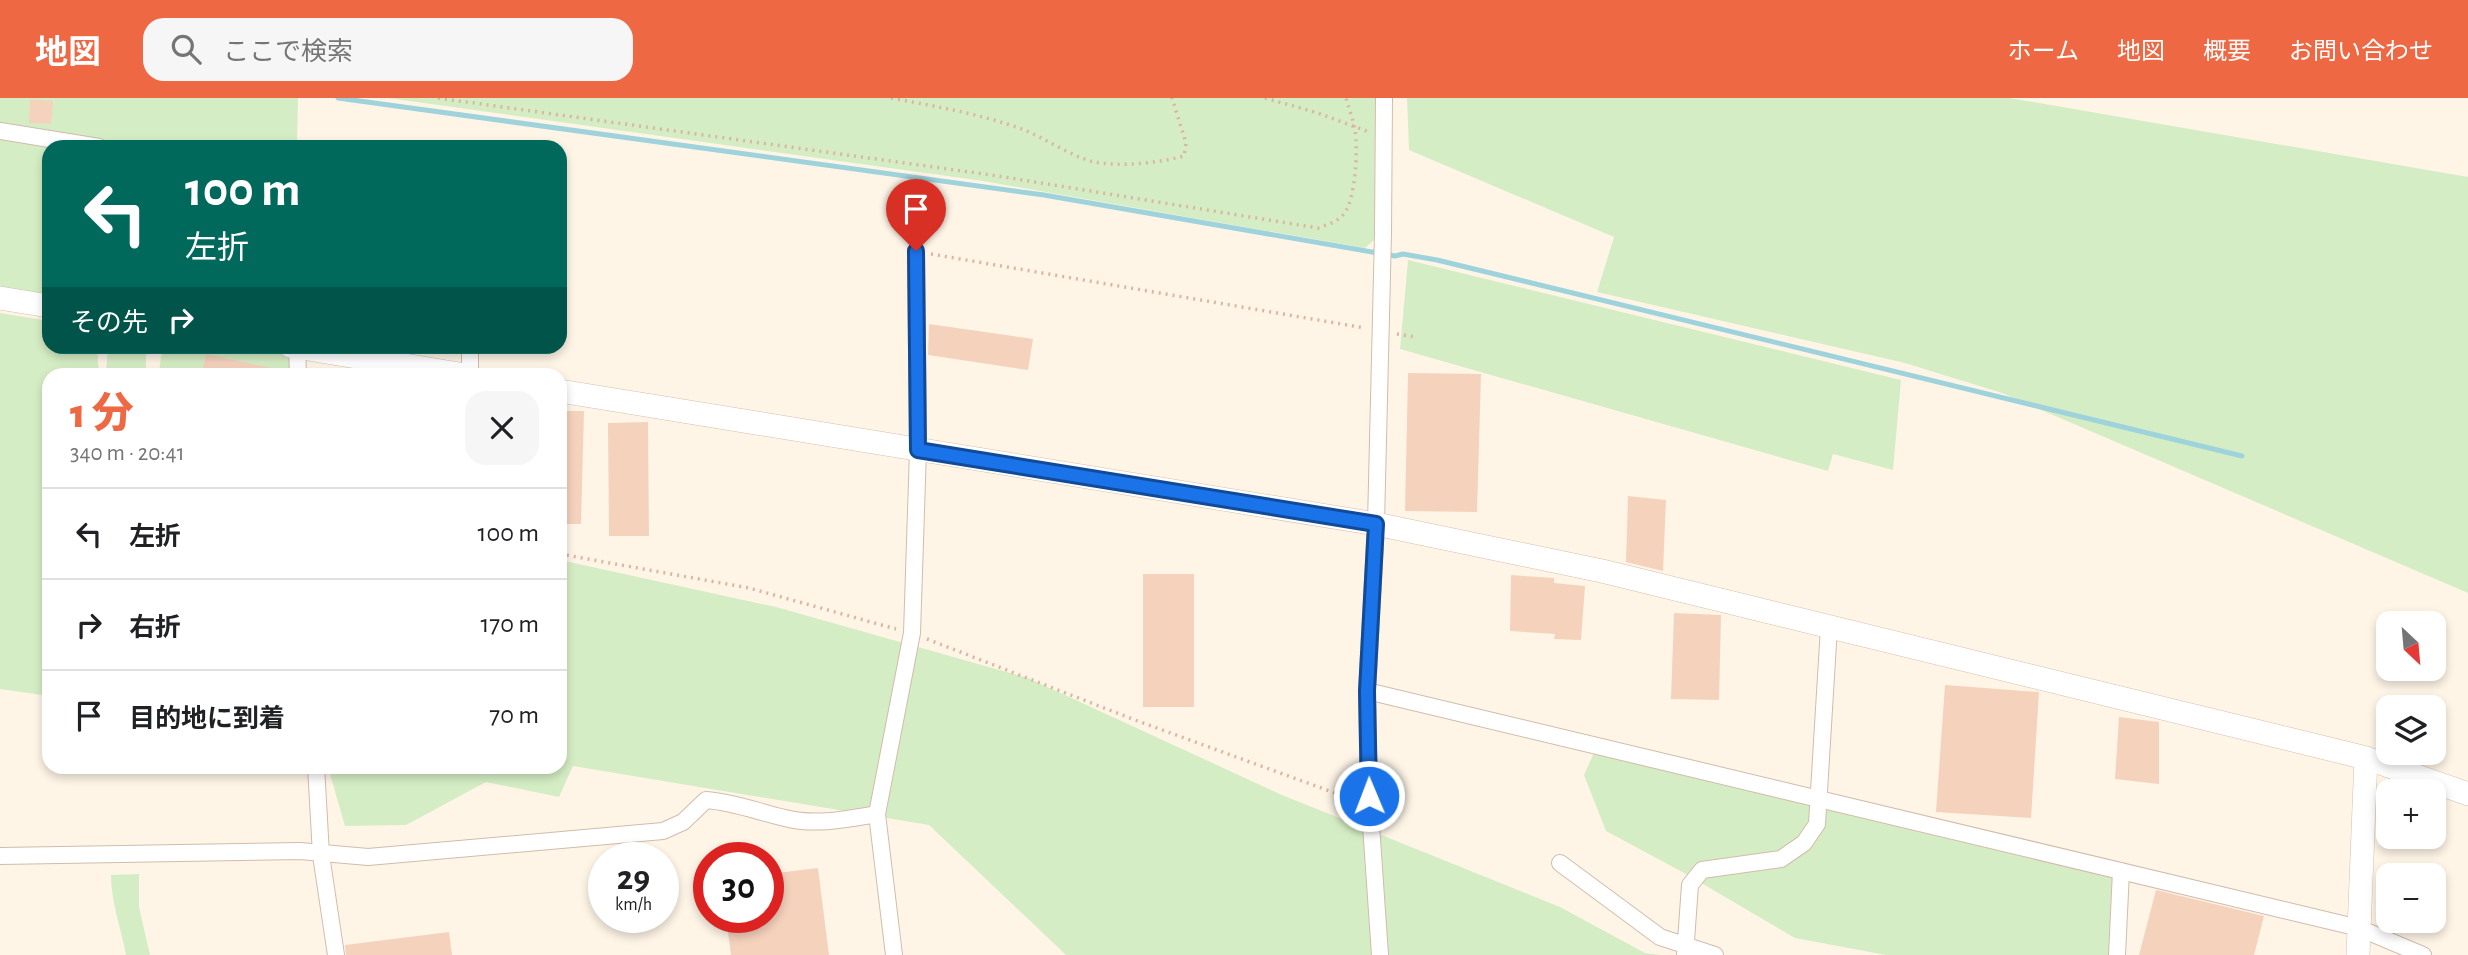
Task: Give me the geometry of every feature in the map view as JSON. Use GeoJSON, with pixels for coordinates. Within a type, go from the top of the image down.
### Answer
{"type":"FeatureCollection","features":[{"type":"Feature","properties":{"kind":"street"},"geometry":{"type":"LineString","coordinates":[[1380,955],[1369,796],[1367,691],[1376,524],[1384,98]]}},
{"type":"Feature","properties":{"kind":"street"},"geometry":{"type":"LineString","coordinates":[[0,131],[56,140]]}},
{"type":"Feature","properties":{"kind":"street"},"geometry":{"type":"LineString","coordinates":[[894,955],[877,814],[912,633],[918,450],[916,251]]}},
{"type":"Feature","properties":{"kind":"street"},"geometry":{"type":"LineString","coordinates":[[0,298],[42,305]]}},
{"type":"Feature","properties":{"kind":"street"},"geometry":{"type":"LineString","coordinates":[[338,354],[423,368]]}},
{"type":"Feature","properties":{"kind":"street"},"geometry":{"type":"LineString","coordinates":[[567,392],[1376,524],[1602,571],[2366,758],[2468,794]]}},
{"type":"Feature","properties":{"kind":"street"},"geometry":{"type":"LineString","coordinates":[[1685,951],[1690,885],[1702,870],[1782,859],[1804,843],[1817,824],[1829,627]]}},
{"type":"Feature","properties":{"kind":"street"},"geometry":{"type":"LineString","coordinates":[[1367,691],[2359,928],[2423,955]]}},
{"type":"Feature","properties":{"kind":"street"},"geometry":{"type":"LineString","coordinates":[[2358,955],[2366,758]]}},
{"type":"Feature","properties":{"kind":"street"},"geometry":{"type":"LineString","coordinates":[[316,774],[321,855],[336,955]]}},
{"type":"Feature","properties":{"kind":"street"},"geometry":{"type":"LineString","coordinates":[[0,856],[300,851],[321,855],[368,857],[663,831],[683,822],[706,800],[729,802],[788,819],[835,821],[877,814]]}},
{"type":"Feature","properties":{"kind":"street"},"geometry":{"type":"LineString","coordinates":[[1560,863],[1660,937],[1685,951],[1715,955]]}},
{"type":"Feature","properties":{"kind":"street"},"geometry":{"type":"LineString","coordinates":[[2117,955],[2121,871]]}},
{"type":"Feature","properties":{"kind":"path"},"geometry":{"type":"LineString","coordinates":[[438,98],[998,176],[1318,228],[1331,224],[1342,216],[1350,205],[1357,147],[1355,127],[1346,98]]}},
{"type":"Feature","properties":{"kind":"path"},"geometry":{"type":"LineString","coordinates":[[891,98],[962,111],[1019,128],[1095,162],[1137,163],[1184,156],[1186,143],[1172,98]]}},
{"type":"Feature","properties":{"kind":"path"},"geometry":{"type":"LineString","coordinates":[[1265,98],[1318,113],[1384,138]]}},
{"type":"Feature","properties":{"kind":"path"},"geometry":{"type":"LineString","coordinates":[[916,251],[1367,328]]}},
{"type":"Feature","properties":{"kind":"path"},"geometry":{"type":"LineString","coordinates":[[1394,334],[1416,337]]}},
{"type":"Feature","properties":{"kind":"path"},"geometry":{"type":"LineString","coordinates":[[567,555],[749,588],[912,633],[1335,793],[1369,796]]}},
{"type":"Feature","properties":{"kind":"green space"},"geometry":{"type":"Polygon","coordinates":[[[0,98],[298,98],[297,140],[42,140],[42,297],[0,291],[0,98]]]}},
{"type":"Feature","properties":{"kind":"green space"},"geometry":{"type":"Polygon","coordinates":[[[388,98],[1376,98],[1374,240],[1365,248],[983,181],[388,98]]]}},
{"type":"Feature","properties":{"kind":"green space"},"geometry":{"type":"Polygon","coordinates":[[[1407,98],[2010,98],[2468,177],[2468,593],[2002,393],[1905,363],[1597,292],[1614,237],[1409,150],[1407,98]]]}},
{"type":"Feature","properties":{"kind":"green space"},"geometry":{"type":"Polygon","coordinates":[[[1408,260],[1901,380],[1893,470],[1833,454],[1828,471],[1400,349],[1408,260]]]}},
{"type":"Feature","properties":{"kind":"green space"},"geometry":{"type":"Polygon","coordinates":[[[0,313],[42,320],[42,354],[98,354],[99,368],[42,368],[42,695],[0,689],[0,313]]]}},
{"type":"Feature","properties":{"kind":"green space"},"geometry":{"type":"Polygon","coordinates":[[[107,354],[146,354],[146,368],[106,368],[107,354]]]}},
{"type":"Feature","properties":{"kind":"green space"},"geometry":{"type":"Polygon","coordinates":[[[161,354],[289,354],[295,355],[296,368],[160,368],[161,354]]]}},
{"type":"Feature","properties":{"kind":"green space"},"geometry":{"type":"Polygon","coordinates":[[[567,562],[776,607],[1028,678],[1282,795],[1560,907],[1645,953],[1661,955],[1066,955],[929,825],[573,766],[559,797],[486,782],[406,825],[345,826],[330,774],[567,774],[567,562]]]}},
{"type":"Feature","properties":{"kind":"green space"},"geometry":{"type":"Polygon","coordinates":[[[1597,746],[1668,762],[1892,825],[2116,879],[2117,955],[1886,955],[1795,938],[1606,831],[1584,775],[1597,746]]]}},
{"type":"Feature","properties":{"kind":"green space"},"geometry":{"type":"Polygon","coordinates":[[[139,874],[139,907],[150,955],[126,955],[114,905],[111,875],[139,874]]]}},
{"type":"Feature","properties":{"kind":"building"},"geometry":{"type":"Polygon","coordinates":[[[30,99],[53,101],[51,124],[29,123],[30,99]]]}},
{"type":"Feature","properties":{"kind":"building"},"geometry":{"type":"Polygon","coordinates":[[[929,324],[1033,339],[1028,370],[928,355],[929,324]]]}},
{"type":"Feature","properties":{"kind":"building"},"geometry":{"type":"Polygon","coordinates":[[[206,354],[271,368],[203,368],[206,354]]]}},
{"type":"Feature","properties":{"kind":"building"},"geometry":{"type":"Polygon","coordinates":[[[1408,373],[1481,374],[1477,512],[1405,511],[1408,373]]]}},
{"type":"Feature","properties":{"kind":"building"},"geometry":{"type":"Polygon","coordinates":[[[567,411],[584,411],[581,524],[567,524],[567,411]]]}},
{"type":"Feature","properties":{"kind":"building"},"geometry":{"type":"Polygon","coordinates":[[[648,422],[649,536],[609,536],[608,423],[648,422]]]}},
{"type":"Feature","properties":{"kind":"building"},"geometry":{"type":"Polygon","coordinates":[[[1628,496],[1666,500],[1663,571],[1626,562],[1628,496]]]}},
{"type":"Feature","properties":{"kind":"building"},"geometry":{"type":"Polygon","coordinates":[[[1143,574],[1194,574],[1194,707],[1143,707],[1143,574]]]}},
{"type":"Feature","properties":{"kind":"building"},"geometry":{"type":"Polygon","coordinates":[[[1511,575],[1554,578],[1554,583],[1585,586],[1581,640],[1554,639],[1555,634],[1510,631],[1511,575]]]}},
{"type":"Feature","properties":{"kind":"building"},"geometry":{"type":"Polygon","coordinates":[[[1674,613],[1721,615],[1719,700],[1671,699],[1674,613]]]}},
{"type":"Feature","properties":{"kind":"building"},"geometry":{"type":"Polygon","coordinates":[[[1945,685],[2039,692],[2031,818],[1936,812],[1945,685]]]}},
{"type":"Feature","properties":{"kind":"building"},"geometry":{"type":"Polygon","coordinates":[[[2119,717],[2159,722],[2159,784],[2115,779],[2119,717]]]}},
{"type":"Feature","properties":{"kind":"building"},"geometry":{"type":"Polygon","coordinates":[[[818,868],[829,955],[731,955],[728,933],[784,933],[784,872],[818,868]]]}},
{"type":"Feature","properties":{"kind":"building"},"geometry":{"type":"Polygon","coordinates":[[[2156,890],[2264,916],[2254,955],[2139,955],[2156,890]]]}},
{"type":"Feature","properties":{"kind":"building"},"geometry":{"type":"Polygon","coordinates":[[[449,932],[452,955],[346,955],[345,945],[449,932]]]}},
{"type":"Feature","properties":{"kind":"waterway"},"geometry":{"type":"LineString","coordinates":[[338,98],[1044,195],[1395,256],[1403,254],[1437,260],[2242,456]]}},
{"type":"Feature","properties":{"kind":"route"},"geometry":{"type":"LineString","coordinates":[[916,251],[918,450],[1376,524],[1367,691],[1369,796]]}}]}
